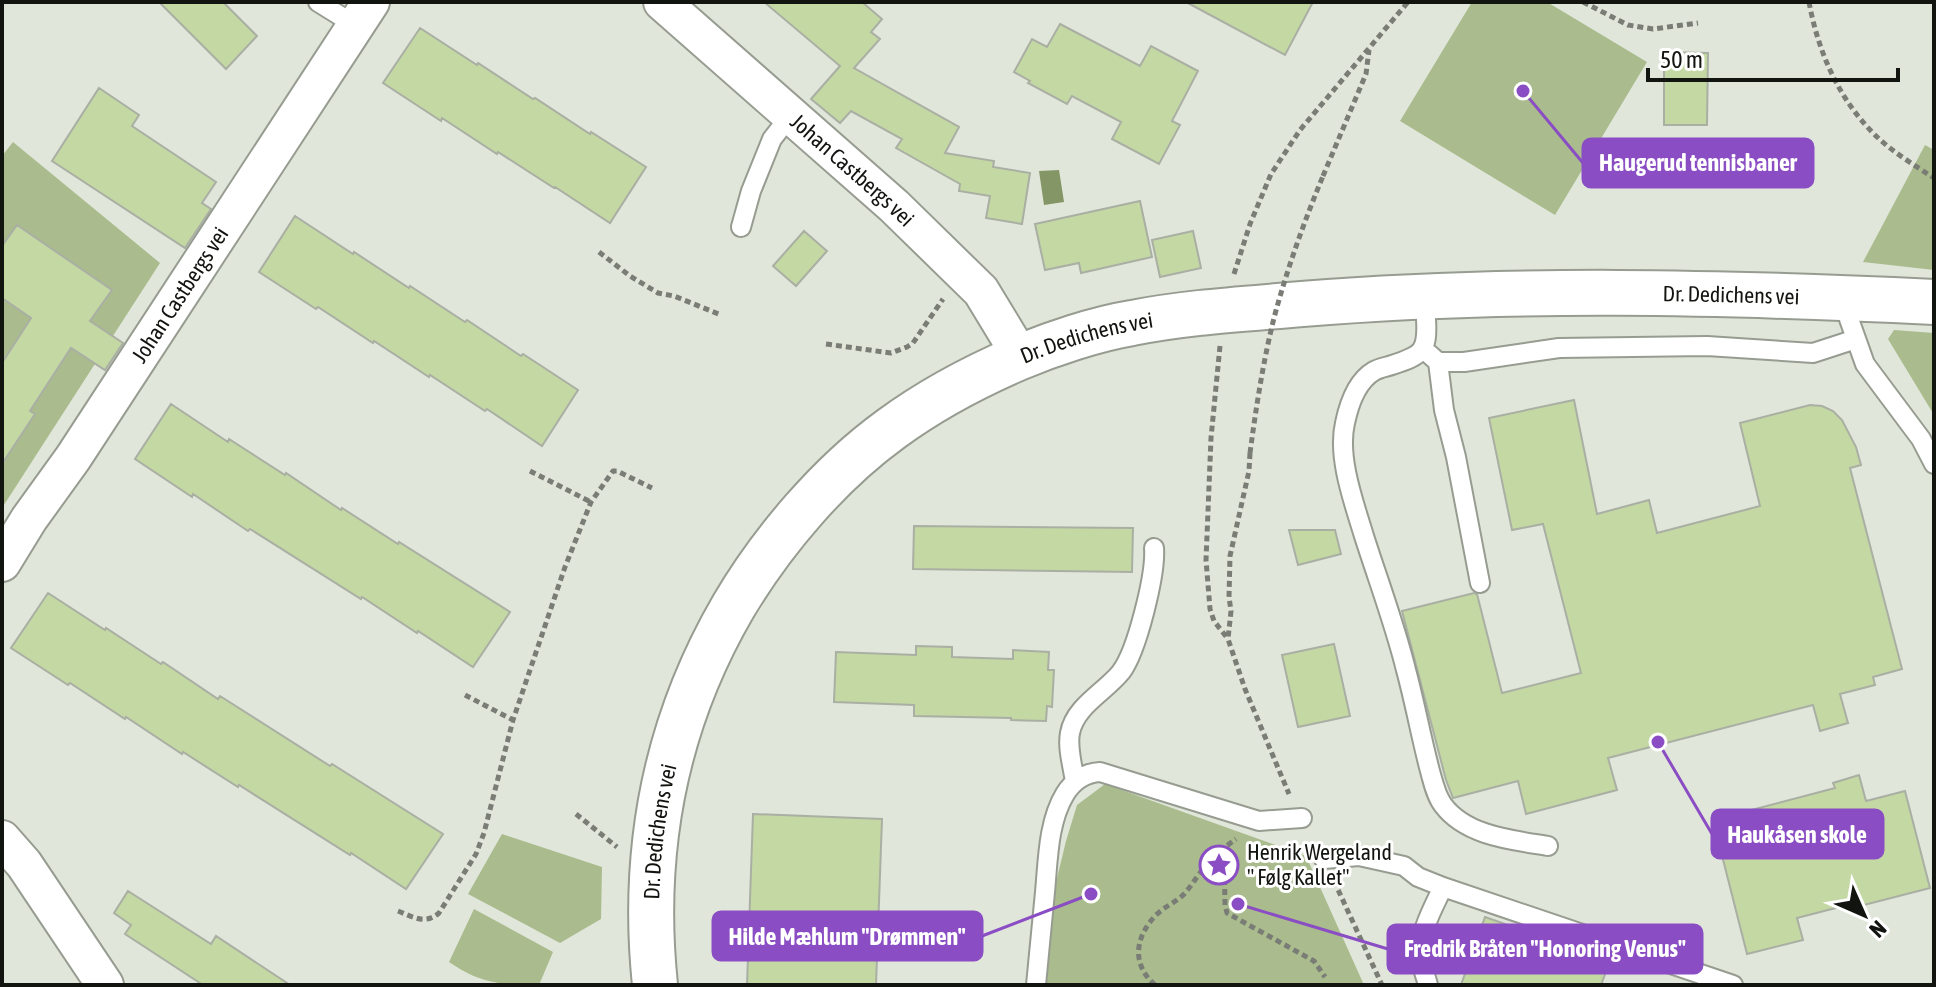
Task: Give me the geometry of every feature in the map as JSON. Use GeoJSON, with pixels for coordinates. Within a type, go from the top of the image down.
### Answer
{"type":"FeatureCollection","features":[{"type":"Feature","properties":{"kind":"street","name":"Johan Castbergs vei"},"geometry":{"type":"LineString","coordinates":[[662,2],[894,206],[981,291],[1021,357]]}},
{"type":"Feature","properties":{"kind":"street","name":"Johan Castbergs vei"},"geometry":{"type":"LineString","coordinates":[[2,563],[322,80],[363,13]]}},
{"type":"Feature","properties":{"kind":"street","name":"Dr. Dedichens vei"},"geometry":{"type":"LineString","coordinates":[[655,985],[650,942],[652,863],[666,771],[698,675],[733,606],[764,558],[821,491],[891,428],[939,398],[1021,357],[1128,323],[1213,312],[1376,298],[1549,292],[1748,293],[1934,302]]}},
{"type":"Feature","properties":{"kind":"street"},"geometry":{"type":"LineString","coordinates":[[2,839],[24,864],[105,985]]}},
{"type":"Feature","properties":{"kind":"lane","name":"Johan Castbergs vei"},"geometry":{"type":"LineString","coordinates":[[318,2],[363,13]]}},
{"type":"Feature","properties":{"kind":"lane"},"geometry":{"type":"LineString","coordinates":[[741,227],[751,191],[772,139],[790,116]]}},
{"type":"Feature","properties":{"kind":"lane"},"geometry":{"type":"LineString","coordinates":[[1847,298],[1849,319],[1865,364],[1921,439],[1934,464]]}},
{"type":"Feature","properties":{"kind":"lane"},"geometry":{"type":"LineString","coordinates":[[1426,319],[1431,356],[1456,457],[1480,583]]}},
{"type":"Feature","properties":{"kind":"lane"},"geometry":{"type":"LineString","coordinates":[[1548,846],[1487,834],[1461,822],[1442,804],[1436,790],[1406,666],[1353,499],[1344,456],[1344,428],[1358,388],[1374,371],[1406,360],[1431,356],[1447,363],[1559,348],[1707,346],[1813,353],[1856,339]]}},
{"type":"Feature","properties":{"kind":"lane"},"geometry":{"type":"LineString","coordinates":[[1075,782],[1070,732],[1077,717],[1121,672],[1133,652],[1151,582],[1154,548]]}},
{"type":"Feature","properties":{"kind":"lane"},"geometry":{"type":"LineString","coordinates":[[1036,985],[1048,849],[1063,797],[1075,782],[1090,773],[1100,772],[1259,821],[1302,818]]}},
{"type":"Feature","properties":{"kind":"lane"},"geometry":{"type":"LineString","coordinates":[[1324,859],[1359,856],[1404,866],[1418,877],[1443,887],[1733,985]]}},
{"type":"Feature","properties":{"kind":"lane"},"geometry":{"type":"LineString","coordinates":[[1428,985],[1421,962],[1421,940],[1443,887]]}},
{"type":"Feature","properties":{"kind":"path"},"geometry":{"type":"LineString","coordinates":[[1232,286],[1234,270],[1250,224],[1271,174],[1300,130],[1408,2]]}},
{"type":"Feature","properties":{"kind":"path"},"geometry":{"type":"LineString","coordinates":[[1583,2],[1628,25],[1653,29],[1698,23]]}},
{"type":"Feature","properties":{"kind":"path"},"geometry":{"type":"LineString","coordinates":[[1809,2],[1820,49],[1845,97],[1875,135],[1934,178]]}},
{"type":"Feature","properties":{"kind":"path"},"geometry":{"type":"LineString","coordinates":[[1228,639],[1230,556],[1249,471],[1259,386],[1274,317],[1323,176],[1366,74],[1370,48]]}},
{"type":"Feature","properties":{"kind":"path"},"geometry":{"type":"LineString","coordinates":[[599,252],[658,293],[674,296],[721,315]]}},
{"type":"Feature","properties":{"kind":"path"},"geometry":{"type":"LineString","coordinates":[[826,344],[891,353],[907,347],[918,336],[950,288]]}},
{"type":"Feature","properties":{"kind":"path"},"geometry":{"type":"LineString","coordinates":[[1221,342],[1211,438],[1206,560],[1210,609],[1214,621],[1228,639],[1285,786],[1302,818]]}},
{"type":"Feature","properties":{"kind":"path"},"geometry":{"type":"LineString","coordinates":[[530,471],[591,502]]}},
{"type":"Feature","properties":{"kind":"path"},"geometry":{"type":"LineString","coordinates":[[398,911],[422,920],[432,919],[439,913],[476,854],[513,720],[565,567],[591,502],[613,471],[652,488]]}},
{"type":"Feature","properties":{"kind":"path"},"geometry":{"type":"LineString","coordinates":[[465,695],[513,720]]}},
{"type":"Feature","properties":{"kind":"path"},"geometry":{"type":"LineString","coordinates":[[576,814],[619,849]]}},
{"type":"Feature","properties":{"kind":"path"},"geometry":{"type":"LineString","coordinates":[[1155,985],[1140,965],[1137,948],[1144,931],[1156,915],[1181,898],[1224,848],[1259,821]]}},
{"type":"Feature","properties":{"kind":"path"},"geometry":{"type":"LineString","coordinates":[[1224,848],[1227,913],[1314,961],[1325,977]]}},
{"type":"Feature","properties":{"kind":"path"},"geometry":{"type":"LineString","coordinates":[[1324,859],[1382,985]]}},
{"type":"Feature","properties":{"kind":"shaded area"},"geometry":{"type":"Polygon","coordinates":[[[1472,2],[1547,2],[1647,62],[1555,215],[1400,121],[1472,2]]]}},
{"type":"Feature","properties":{"kind":"shaded area"},"geometry":{"type":"Polygon","coordinates":[[[13,142],[160,263],[2,508],[2,156],[13,142]]]}},
{"type":"Feature","properties":{"kind":"shaded area"},"geometry":{"type":"Polygon","coordinates":[[[1925,145],[1934,150],[1934,270],[1863,262],[1925,145]]]}},
{"type":"Feature","properties":{"kind":"shaded area"},"geometry":{"type":"Polygon","coordinates":[[[1059,170],[1064,202],[1044,205],[1039,171],[1059,170]]]}},
{"type":"Feature","properties":{"kind":"shaded area"},"geometry":{"type":"Polygon","coordinates":[[[1894,330],[1934,333],[1934,415],[1888,339],[1894,330]]]}},
{"type":"Feature","properties":{"kind":"shaded area"},"geometry":{"type":"Polygon","coordinates":[[[1105,784],[1306,856],[1364,985],[1031,985],[1077,805],[1105,784]]]}},
{"type":"Feature","properties":{"kind":"shaded area"},"geometry":{"type":"Polygon","coordinates":[[[502,834],[602,867],[601,919],[560,943],[468,894],[502,834]]]}},
{"type":"Feature","properties":{"kind":"shaded area"},"geometry":{"type":"Polygon","coordinates":[[[474,909],[553,952],[539,985],[492,982],[471,975],[449,962],[474,909]]]}},
{"type":"Feature","properties":{"kind":"building"},"geometry":{"type":"Polygon","coordinates":[[[159,2],[223,2],[257,36],[226,69],[159,2]]]}},
{"type":"Feature","properties":{"kind":"building"},"geometry":{"type":"Polygon","coordinates":[[[764,2],[862,2],[882,19],[871,32],[880,39],[854,68],[959,127],[945,153],[994,161],[993,167],[1030,173],[1022,224],[986,218],[990,196],[959,191],[960,184],[896,148],[902,139],[851,111],[840,123],[811,99],[840,66],[764,2]]]}},
{"type":"Feature","properties":{"kind":"building"},"geometry":{"type":"Polygon","coordinates":[[[1186,2],[1313,2],[1285,55],[1186,2]]]}},
{"type":"Feature","properties":{"kind":"building"},"geometry":{"type":"Polygon","coordinates":[[[1060,24],[1140,66],[1151,46],[1198,71],[1172,121],[1180,125],[1159,164],[1112,139],[1121,122],[1072,96],[1067,104],[1014,72],[1032,39],[1047,47],[1060,24]]]}},
{"type":"Feature","properties":{"kind":"building"},"geometry":{"type":"Polygon","coordinates":[[[420,28],[646,167],[610,223],[383,83],[420,28]]]}},
{"type":"Feature","properties":{"kind":"building"},"geometry":{"type":"Polygon","coordinates":[[[1664,52],[1708,53],[1707,125],[1664,125],[1664,52]]]}},
{"type":"Feature","properties":{"kind":"building"},"geometry":{"type":"Polygon","coordinates":[[[99,88],[139,115],[132,126],[216,182],[202,203],[211,209],[185,248],[52,161],[99,88]]]}},
{"type":"Feature","properties":{"kind":"building"},"geometry":{"type":"Polygon","coordinates":[[[1140,201],[1152,257],[1081,273],[1079,263],[1045,270],[1035,224],[1140,201]]]}},
{"type":"Feature","properties":{"kind":"building"},"geometry":{"type":"Polygon","coordinates":[[[295,216],[578,390],[542,446],[487,409],[485,411],[259,272],[295,216]]]}},
{"type":"Feature","properties":{"kind":"building"},"geometry":{"type":"Polygon","coordinates":[[[17,225],[112,290],[90,321],[123,343],[105,370],[71,348],[30,411],[35,414],[2,464],[2,363],[31,318],[2,298],[2,246],[17,225]]]}},
{"type":"Feature","properties":{"kind":"building"},"geometry":{"type":"Polygon","coordinates":[[[804,231],[827,251],[796,286],[773,266],[804,231]]]}},
{"type":"Feature","properties":{"kind":"building"},"geometry":{"type":"Polygon","coordinates":[[[1193,231],[1201,268],[1160,277],[1152,240],[1193,231]]]}},
{"type":"Feature","properties":{"kind":"building"},"geometry":{"type":"Polygon","coordinates":[[[1574,400],[1597,514],[1649,500],[1657,533],[1760,506],[1740,423],[1810,405],[1833,411],[1842,420],[1856,447],[1861,465],[1850,468],[1902,669],[1873,677],[1875,685],[1840,694],[1848,723],[1820,731],[1813,705],[1608,758],[1617,790],[1526,814],[1518,781],[1453,798],[1402,611],[1477,594],[1502,693],[1581,673],[1543,524],[1512,530],[1489,418],[1574,400]]]}},
{"type":"Feature","properties":{"kind":"building"},"geometry":{"type":"Polygon","coordinates":[[[171,404],[228,442],[229,439],[286,473],[341,510],[399,542],[510,612],[473,667],[250,529],[248,531],[193,494],[192,497],[135,459],[171,404]]]}},
{"type":"Feature","properties":{"kind":"building"},"geometry":{"type":"Polygon","coordinates":[[[914,526],[1133,528],[1132,572],[913,569],[914,526]]]}},
{"type":"Feature","properties":{"kind":"building"},"geometry":{"type":"Polygon","coordinates":[[[1289,530],[1335,530],[1341,554],[1298,565],[1289,530]]]}},
{"type":"Feature","properties":{"kind":"building"},"geometry":{"type":"Polygon","coordinates":[[[48,593],[443,834],[406,889],[11,648],[48,593]]]}},
{"type":"Feature","properties":{"kind":"building"},"geometry":{"type":"Polygon","coordinates":[[[1334,644],[1350,716],[1298,727],[1282,655],[1334,644]]]}},
{"type":"Feature","properties":{"kind":"building"},"geometry":{"type":"Polygon","coordinates":[[[916,646],[952,647],[952,657],[1013,659],[1013,650],[1049,652],[1048,670],[1054,670],[1052,707],[1047,706],[1046,721],[914,716],[914,705],[834,702],[836,652],[916,655],[916,646]]]}},
{"type":"Feature","properties":{"kind":"building"},"geometry":{"type":"Polygon","coordinates":[[[1859,775],[1866,801],[1905,791],[1930,888],[1797,918],[1803,940],[1747,954],[1713,820],[1835,788],[1833,783],[1859,775]]]}},
{"type":"Feature","properties":{"kind":"building"},"geometry":{"type":"Polygon","coordinates":[[[753,814],[882,819],[876,985],[747,985],[753,814]]]}},
{"type":"Feature","properties":{"kind":"building"},"geometry":{"type":"Polygon","coordinates":[[[128,891],[211,944],[216,936],[290,985],[203,985],[125,934],[131,925],[114,913],[128,891]]]}},
{"type":"Feature","properties":{"kind":"building"},"geometry":{"type":"Polygon","coordinates":[[[1485,917],[1610,961],[1601,985],[1461,985],[1485,917]]]}},
{"type":"Feature","properties":{"kind":"place","name":"Haugerud tennisbaner"},"geometry":{"type":"Point","coordinates":[1523,91]}},
{"type":"Feature","properties":{"kind":"place","name":"Haukåsen skole"},"geometry":{"type":"Point","coordinates":[1658,742]}},
{"type":"Feature","properties":{"kind":"place","name":"Henrik Wergeland \" Følg Kallet\""},"geometry":{"type":"Point","coordinates":[1219,865]}},
{"type":"Feature","properties":{"kind":"place","name":"Hilde Mæhlum \"Drømmen\""},"geometry":{"type":"Point","coordinates":[1091,894]}},
{"type":"Feature","properties":{"kind":"place","name":"Fredrik Bråten \"Honoring Venus\""},"geometry":{"type":"Point","coordinates":[1238,904]}}]}
